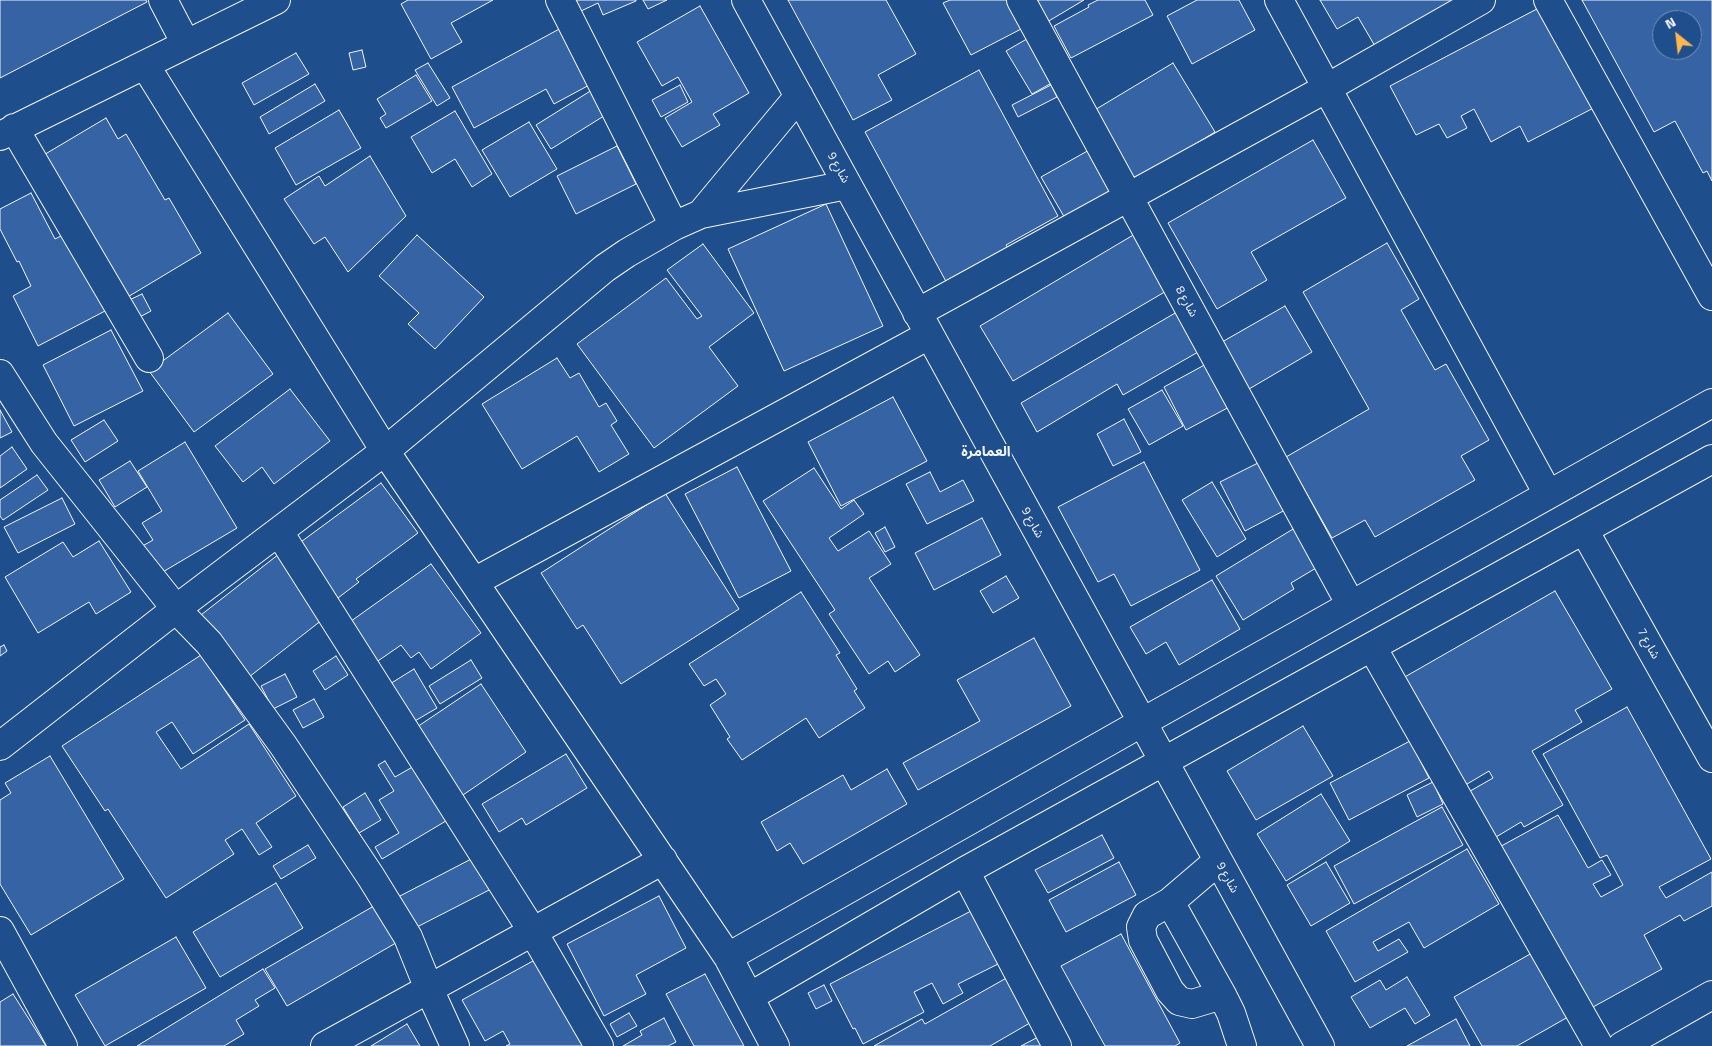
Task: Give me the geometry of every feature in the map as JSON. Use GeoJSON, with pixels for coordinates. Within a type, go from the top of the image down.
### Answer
{"type":"FeatureCollection","features":[{"type":"Feature","properties":{"kind":"street"},"geometry":{"type":"LineString","coordinates":[[163,0],[186,44]]}},
{"type":"Feature","properties":{"kind":"street"},"geometry":{"type":"LineString","coordinates":[[149,358],[7,132],[276,0]]}},
{"type":"Feature","properties":{"kind":"street"},"geometry":{"type":"LineString","coordinates":[[560,0],[674,226]]}},
{"type":"Feature","properties":{"kind":"street","name":"شارع 9"},"geometry":{"type":"LineString","coordinates":[[746,0],[1218,861],[1312,1042]]}},
{"type":"Feature","properties":{"kind":"street","name":"شارع 8"},"geometry":{"type":"LineString","coordinates":[[1021,0],[1351,605]]}},
{"type":"Feature","properties":{"kind":"street"},"geometry":{"type":"LineString","coordinates":[[1279,0],[1548,494]]}},
{"type":"Feature","properties":{"kind":"street"},"geometry":{"type":"LineString","coordinates":[[474,582],[923,324],[1129,197],[1327,88],[1480,0]]}},
{"type":"Feature","properties":{"kind":"street"},"geometry":{"type":"LineString","coordinates":[[1548,0],[1712,296]]}},
{"type":"Feature","properties":{"kind":"street"},"geometry":{"type":"LineString","coordinates":[[145,65],[385,451],[728,957],[775,1046]]}},
{"type":"Feature","properties":{"kind":"street"},"geometry":{"type":"LineString","coordinates":[[701,214],[799,96]]}},
{"type":"Feature","properties":{"kind":"street"},"geometry":{"type":"LineString","coordinates":[[0,746],[176,609],[385,451],[605,268],[627,252],[674,226],[701,214],[847,185]]}},
{"type":"Feature","properties":{"kind":"street"},"geometry":{"type":"LineString","coordinates":[[0,374],[44,443],[176,609],[215,651],[283,745],[372,877],[408,936],[429,989],[456,1046]]}},
{"type":"Feature","properties":{"kind":"street"},"geometry":{"type":"LineString","coordinates":[[728,957],[1712,403]]}},
{"type":"Feature","properties":{"kind":"street"},"geometry":{"type":"LineString","coordinates":[[750,997],[965,871],[1712,459]]}},
{"type":"Feature","properties":{"kind":"street","name":"شارع 7"},"geometry":{"type":"LineString","coordinates":[[1584,530],[1712,758]]}},
{"type":"Feature","properties":{"kind":"street"},"geometry":{"type":"LineString","coordinates":[[278,532],[533,932],[599,1046]]}},
{"type":"Feature","properties":{"kind":"street"},"geometry":{"type":"LineString","coordinates":[[1372,647],[1599,1046]]}},
{"type":"Feature","properties":{"kind":"street"},"geometry":{"type":"LineString","coordinates":[[325,1046],[663,860]]}},
{"type":"Feature","properties":{"kind":"street"},"geometry":{"type":"LineString","coordinates":[[1218,861],[1170,902],[1147,915],[1141,927],[1143,940],[1170,991],[1180,1001],[1192,1004],[1222,995]]}},
{"type":"Feature","properties":{"kind":"street"},"geometry":{"type":"LineString","coordinates":[[965,871],[1057,1046]]}},
{"type":"Feature","properties":{"kind":"street"},"geometry":{"type":"LineString","coordinates":[[1170,902],[1222,995],[1231,1013],[1242,1046]]}},
{"type":"Feature","properties":{"kind":"street"},"geometry":{"type":"LineString","coordinates":[[0,931],[64,1046]]}},
{"type":"Feature","properties":{"kind":"street"},"geometry":{"type":"LineString","coordinates":[[1622,1046],[1712,995]]}},
{"type":"Feature","properties":{"kind":"building"},"geometry":{"type":"Polygon","coordinates":[[[0,0],[146,0],[147,2],[0,78],[0,0]]]}},
{"type":"Feature","properties":{"kind":"building"},"geometry":{"type":"Polygon","coordinates":[[[408,0],[493,0],[451,23],[462,42],[431,59],[401,4],[408,0]]]}},
{"type":"Feature","properties":{"kind":"building"},"geometry":{"type":"Polygon","coordinates":[[[576,0],[636,1],[603,15],[598,3],[581,11],[576,0]]]}},
{"type":"Feature","properties":{"kind":"building"},"geometry":{"type":"Polygon","coordinates":[[[643,0],[667,0],[648,9],[643,0]]]}},
{"type":"Feature","properties":{"kind":"building"},"geometry":{"type":"Polygon","coordinates":[[[788,0],[886,0],[916,54],[878,75],[892,100],[853,120],[788,0]]]}},
{"type":"Feature","properties":{"kind":"building"},"geometry":{"type":"Polygon","coordinates":[[[950,0],[1008,0],[1023,28],[971,55],[943,3],[950,0]]]}},
{"type":"Feature","properties":{"kind":"building"},"geometry":{"type":"Polygon","coordinates":[[[1027,0],[1084,0],[1042,25],[1027,0]]]}},
{"type":"Feature","properties":{"kind":"building"},"geometry":{"type":"Polygon","coordinates":[[[1098,0],[1145,0],[1153,15],[1071,58],[1054,26],[1098,0]]]}},
{"type":"Feature","properties":{"kind":"building"},"geometry":{"type":"Polygon","coordinates":[[[1197,0],[1239,0],[1255,30],[1192,64],[1167,16],[1197,0]]]}},
{"type":"Feature","properties":{"kind":"building"},"geometry":{"type":"Polygon","coordinates":[[[1320,0],[1470,0],[1379,53],[1358,17],[1337,29],[1320,0]]]}},
{"type":"Feature","properties":{"kind":"building"},"geometry":{"type":"Polygon","coordinates":[[[1554,0],[1607,101],[1528,142],[1520,126],[1491,142],[1474,109],[1461,116],[1467,128],[1447,138],[1439,124],[1416,135],[1390,86],[1554,0]]]}},
{"type":"Feature","properties":{"kind":"building"},"geometry":{"type":"Polygon","coordinates":[[[1582,0],[1712,0],[1712,181],[1707,171],[1703,173],[1675,121],[1654,132],[1582,0]]]}},
{"type":"Feature","properties":{"kind":"building"},"geometry":{"type":"Polygon","coordinates":[[[700,6],[749,93],[713,114],[720,125],[682,147],[665,118],[692,102],[678,77],[662,86],[637,42],[700,6]]]}},
{"type":"Feature","properties":{"kind":"building"},"geometry":{"type":"Polygon","coordinates":[[[563,27],[593,83],[554,104],[546,89],[474,128],[452,87],[563,27]]]}},
{"type":"Feature","properties":{"kind":"building"},"geometry":{"type":"Polygon","coordinates":[[[1032,36],[1057,80],[1032,94],[1006,51],[1032,36]]]}},
{"type":"Feature","properties":{"kind":"building"},"geometry":{"type":"Polygon","coordinates":[[[362,50],[366,67],[353,70],[349,53],[362,50]]]}},
{"type":"Feature","properties":{"kind":"building"},"geometry":{"type":"Polygon","coordinates":[[[296,53],[309,74],[254,105],[242,83],[296,53]]]}},
{"type":"Feature","properties":{"kind":"building"},"geometry":{"type":"Polygon","coordinates":[[[428,63],[450,98],[437,106],[415,70],[428,63]]]}},
{"type":"Feature","properties":{"kind":"building"},"geometry":{"type":"Polygon","coordinates":[[[1173,63],[1215,132],[1168,161],[1134,190],[1088,114],[1173,63]]]}},
{"type":"Feature","properties":{"kind":"building"},"geometry":{"type":"Polygon","coordinates":[[[979,70],[1058,216],[1006,245],[1011,253],[949,287],[865,132],[979,70]]]}},
{"type":"Feature","properties":{"kind":"building"},"geometry":{"type":"Polygon","coordinates":[[[416,75],[432,101],[386,128],[380,118],[386,114],[377,99],[416,75]]]}},
{"type":"Feature","properties":{"kind":"building"},"geometry":{"type":"Polygon","coordinates":[[[315,84],[325,101],[269,134],[260,117],[315,84]]]}},
{"type":"Feature","properties":{"kind":"building"},"geometry":{"type":"Polygon","coordinates":[[[680,85],[688,102],[661,117],[652,100],[680,85]]]}},
{"type":"Feature","properties":{"kind":"building"},"geometry":{"type":"Polygon","coordinates":[[[1051,85],[1057,97],[1018,117],[1012,105],[1051,85]]]}},
{"type":"Feature","properties":{"kind":"building"},"geometry":{"type":"Polygon","coordinates":[[[592,90],[607,114],[551,149],[536,125],[592,90]]]}},
{"type":"Feature","properties":{"kind":"building"},"geometry":{"type":"Polygon","coordinates":[[[339,110],[361,148],[296,185],[275,148],[339,110]]]}},
{"type":"Feature","properties":{"kind":"building"},"geometry":{"type":"Polygon","coordinates":[[[455,111],[492,174],[472,187],[455,159],[432,173],[411,137],[455,111]]]}},
{"type":"Feature","properties":{"kind":"building"},"geometry":{"type":"Polygon","coordinates":[[[106,118],[118,139],[126,134],[165,200],[169,198],[201,253],[126,298],[42,156],[106,118]]]}},
{"type":"Feature","properties":{"kind":"building"},"geometry":{"type":"Polygon","coordinates":[[[529,122],[557,169],[510,197],[482,150],[529,122]]]}},
{"type":"Feature","properties":{"kind":"building"},"geometry":{"type":"Polygon","coordinates":[[[1313,140],[1346,198],[1251,252],[1267,280],[1217,309],[1168,223],[1313,140]]]}},
{"type":"Feature","properties":{"kind":"building"},"geometry":{"type":"Polygon","coordinates":[[[617,146],[636,184],[576,214],[557,176],[617,146]]]}},
{"type":"Feature","properties":{"kind":"building"},"geometry":{"type":"Polygon","coordinates":[[[1091,149],[1115,191],[1066,220],[1041,177],[1091,149]]]}},
{"type":"Feature","properties":{"kind":"building"},"geometry":{"type":"Polygon","coordinates":[[[370,156],[406,216],[348,272],[325,237],[314,244],[284,199],[319,176],[325,186],[370,156]]]}},
{"type":"Feature","properties":{"kind":"building"},"geometry":{"type":"Polygon","coordinates":[[[31,193],[55,239],[65,234],[105,311],[38,346],[13,296],[31,286],[0,229],[0,209],[31,193]]]}},
{"type":"Feature","properties":{"kind":"building"},"geometry":{"type":"Polygon","coordinates":[[[826,204],[883,326],[784,371],[728,249],[826,204]]]}},
{"type":"Feature","properties":{"kind":"building"},"geometry":{"type":"Polygon","coordinates":[[[1135,234],[1168,290],[1013,381],[980,326],[1135,234]]]}},
{"type":"Feature","properties":{"kind":"building"},"geometry":{"type":"Polygon","coordinates":[[[417,235],[484,297],[435,349],[408,324],[419,313],[379,276],[417,235]]]}},
{"type":"Feature","properties":{"kind":"building"},"geometry":{"type":"Polygon","coordinates":[[[1387,243],[1419,299],[1401,310],[1435,370],[1446,364],[1489,440],[1461,456],[1475,480],[1375,537],[1365,520],[1332,538],[1286,457],[1369,409],[1303,292],[1387,243]]]}},
{"type":"Feature","properties":{"kind":"building"},"geometry":{"type":"Polygon","coordinates":[[[703,244],[754,313],[709,347],[738,386],[654,448],[577,344],[666,278],[697,319],[702,316],[667,270],[703,244]]]}},
{"type":"Feature","properties":{"kind":"building"},"geometry":{"type":"Polygon","coordinates":[[[142,294],[151,311],[134,320],[125,302],[142,294]]]}},
{"type":"Feature","properties":{"kind":"building"},"geometry":{"type":"Polygon","coordinates":[[[1285,306],[1312,352],[1249,389],[1222,342],[1285,306]]]}},
{"type":"Feature","properties":{"kind":"building"},"geometry":{"type":"Polygon","coordinates":[[[1182,309],[1205,348],[1123,395],[1117,384],[1037,432],[1021,403],[1182,309]]]}},
{"type":"Feature","properties":{"kind":"building"},"geometry":{"type":"Polygon","coordinates":[[[228,313],[273,374],[194,432],[149,371],[228,313]]]}},
{"type":"Feature","properties":{"kind":"building"},"geometry":{"type":"Polygon","coordinates":[[[111,330],[143,391],[74,426],[43,365],[111,330]]]}},
{"type":"Feature","properties":{"kind":"building"},"geometry":{"type":"Polygon","coordinates":[[[557,358],[570,378],[579,373],[599,407],[606,403],[617,421],[611,425],[629,454],[599,472],[577,436],[522,469],[482,404],[557,358]]]}},
{"type":"Feature","properties":{"kind":"building"},"geometry":{"type":"Polygon","coordinates":[[[1210,362],[1233,405],[1186,430],[1164,387],[1210,362]]]}},
{"type":"Feature","properties":{"kind":"building"},"geometry":{"type":"Polygon","coordinates":[[[290,389],[330,441],[274,484],[262,467],[243,482],[215,446],[290,389]]]}},
{"type":"Feature","properties":{"kind":"building"},"geometry":{"type":"Polygon","coordinates":[[[1162,390],[1183,426],[1149,445],[1128,409],[1162,390]]]}},
{"type":"Feature","properties":{"kind":"building"},"geometry":{"type":"Polygon","coordinates":[[[893,397],[927,461],[841,506],[808,442],[893,397]]]}},
{"type":"Feature","properties":{"kind":"building"},"geometry":{"type":"Polygon","coordinates":[[[0,410],[12,432],[0,438],[0,410]]]}},
{"type":"Feature","properties":{"kind":"building"},"geometry":{"type":"Polygon","coordinates":[[[1124,419],[1141,452],[1113,466],[1097,434],[1124,419]]]}},
{"type":"Feature","properties":{"kind":"building"},"geometry":{"type":"Polygon","coordinates":[[[104,420],[118,441],[85,462],[71,440],[104,420]]]}},
{"type":"Feature","properties":{"kind":"building"},"geometry":{"type":"Polygon","coordinates":[[[185,442],[237,528],[156,576],[139,548],[153,540],[142,523],[162,511],[138,471],[185,442]]]}},
{"type":"Feature","properties":{"kind":"building"},"geometry":{"type":"Polygon","coordinates":[[[12,447],[27,469],[0,488],[0,456],[12,447]]]}},
{"type":"Feature","properties":{"kind":"building"},"geometry":{"type":"Polygon","coordinates":[[[130,461],[147,487],[115,507],[99,480],[130,461]]]}},
{"type":"Feature","properties":{"kind":"building"},"geometry":{"type":"Polygon","coordinates":[[[1262,461],[1287,509],[1245,531],[1220,482],[1262,461]]]}},
{"type":"Feature","properties":{"kind":"building"},"geometry":{"type":"Polygon","coordinates":[[[1144,462],[1200,570],[1131,606],[1114,574],[1098,582],[1058,507],[1144,462]]]}},
{"type":"Feature","properties":{"kind":"building"},"geometry":{"type":"Polygon","coordinates":[[[737,467],[791,571],[739,598],[685,494],[737,467]]]}},
{"type":"Feature","properties":{"kind":"building"},"geometry":{"type":"Polygon","coordinates":[[[814,468],[841,509],[854,500],[864,514],[829,538],[838,551],[869,531],[891,564],[869,578],[920,655],[895,672],[888,661],[869,674],[829,614],[835,610],[763,501],[814,468]]]}},
{"type":"Feature","properties":{"kind":"building"},"geometry":{"type":"Polygon","coordinates":[[[930,472],[940,492],[963,480],[974,501],[927,524],[906,484],[930,472]]]}},
{"type":"Feature","properties":{"kind":"building"},"geometry":{"type":"Polygon","coordinates":[[[37,475],[48,490],[3,520],[0,516],[0,500],[37,475]]]}},
{"type":"Feature","properties":{"kind":"building"},"geometry":{"type":"Polygon","coordinates":[[[1212,482],[1246,539],[1217,557],[1182,500],[1212,482]]]}},
{"type":"Feature","properties":{"kind":"building"},"geometry":{"type":"Polygon","coordinates":[[[381,483],[418,533],[356,579],[359,582],[334,601],[294,547],[381,483]]]}},
{"type":"Feature","properties":{"kind":"building"},"geometry":{"type":"Polygon","coordinates":[[[665,493],[739,609],[621,684],[583,625],[577,629],[541,573],[665,493]]]}},
{"type":"Feature","properties":{"kind":"building"},"geometry":{"type":"Polygon","coordinates":[[[62,498],[75,524],[18,553],[4,527],[62,498]]]}},
{"type":"Feature","properties":{"kind":"building"},"geometry":{"type":"Polygon","coordinates":[[[982,518],[1001,555],[934,590],[915,553],[982,518]]]}},
{"type":"Feature","properties":{"kind":"building"},"geometry":{"type":"Polygon","coordinates":[[[1298,526],[1321,565],[1291,583],[1294,589],[1243,620],[1216,576],[1298,526]]]}},
{"type":"Feature","properties":{"kind":"building"},"geometry":{"type":"Polygon","coordinates":[[[885,527],[895,547],[885,552],[875,533],[885,527]]]}},
{"type":"Feature","properties":{"kind":"building"},"geometry":{"type":"Polygon","coordinates":[[[99,541],[131,592],[96,614],[89,602],[38,633],[5,577],[63,542],[73,557],[99,541]]]}},
{"type":"Feature","properties":{"kind":"building"},"geometry":{"type":"Polygon","coordinates":[[[279,554],[327,616],[249,677],[201,615],[279,554]]]}},
{"type":"Feature","properties":{"kind":"building"},"geometry":{"type":"Polygon","coordinates":[[[431,564],[481,633],[431,669],[419,652],[411,658],[401,645],[375,663],[347,624],[431,564]]]}},
{"type":"Feature","properties":{"kind":"building"},"geometry":{"type":"Polygon","coordinates":[[[1006,576],[1019,598],[993,613],[980,591],[1006,576]]]}},
{"type":"Feature","properties":{"kind":"building"},"geometry":{"type":"Polygon","coordinates":[[[1212,580],[1240,629],[1179,665],[1166,642],[1146,654],[1130,627],[1212,580]]]}},
{"type":"Feature","properties":{"kind":"building"},"geometry":{"type":"Polygon","coordinates":[[[1555,591],[1612,689],[1575,710],[1582,722],[1532,751],[1563,805],[1524,827],[1521,822],[1491,840],[1465,794],[1493,778],[1489,771],[1457,790],[1396,682],[1555,591]]]}},
{"type":"Feature","properties":{"kind":"building"},"geometry":{"type":"Polygon","coordinates":[[[801,592],[840,653],[836,655],[857,689],[854,691],[865,708],[819,738],[806,718],[742,760],[727,739],[730,737],[710,705],[726,694],[716,679],[704,686],[689,664],[801,592]]]}},
{"type":"Feature","properties":{"kind":"building"},"geometry":{"type":"Polygon","coordinates":[[[1034,638],[1071,706],[918,790],[903,763],[980,721],[957,680],[1034,638]]]}},
{"type":"Feature","properties":{"kind":"building"},"geometry":{"type":"Polygon","coordinates":[[[4,645],[7,651],[0,656],[0,647],[4,645]]]}},
{"type":"Feature","properties":{"kind":"building"},"geometry":{"type":"Polygon","coordinates":[[[201,655],[245,720],[193,754],[172,722],[156,732],[181,769],[249,724],[296,796],[256,823],[272,847],[259,855],[242,829],[225,840],[234,854],[166,898],[108,809],[105,811],[62,746],[201,655]]]}},
{"type":"Feature","properties":{"kind":"building"},"geometry":{"type":"Polygon","coordinates":[[[336,656],[348,675],[325,690],[313,671],[336,656]]]}},
{"type":"Feature","properties":{"kind":"building"},"geometry":{"type":"Polygon","coordinates":[[[471,660],[482,678],[440,704],[429,686],[471,660]]]}},
{"type":"Feature","properties":{"kind":"building"},"geometry":{"type":"Polygon","coordinates":[[[414,669],[437,708],[408,725],[385,687],[414,669]]]}},
{"type":"Feature","properties":{"kind":"building"},"geometry":{"type":"Polygon","coordinates":[[[285,674],[297,697],[273,709],[261,686],[285,674]]]}},
{"type":"Feature","properties":{"kind":"building"},"geometry":{"type":"Polygon","coordinates":[[[481,684],[526,752],[460,797],[414,729],[481,684]]]}},
{"type":"Feature","properties":{"kind":"building"},"geometry":{"type":"Polygon","coordinates":[[[314,699],[324,717],[303,728],[293,710],[314,699]]]}},
{"type":"Feature","properties":{"kind":"building"},"geometry":{"type":"Polygon","coordinates":[[[1627,707],[1711,859],[1659,887],[1666,898],[1712,872],[1712,906],[1684,921],[1680,915],[1644,935],[1662,969],[1584,1012],[1494,850],[1558,815],[1588,868],[1602,860],[1611,875],[1593,884],[1601,897],[1623,885],[1607,855],[1600,858],[1543,754],[1627,707]]]}},
{"type":"Feature","properties":{"kind":"building"},"geometry":{"type":"Polygon","coordinates":[[[1303,726],[1333,776],[1256,820],[1227,771],[1303,726]]]}},
{"type":"Feature","properties":{"kind":"building"},"geometry":{"type":"Polygon","coordinates":[[[1410,741],[1429,778],[1349,820],[1330,783],[1410,741]]]}},
{"type":"Feature","properties":{"kind":"building"},"geometry":{"type":"Polygon","coordinates":[[[566,754],[587,788],[526,825],[522,818],[499,832],[482,804],[566,754]]]}},
{"type":"Feature","properties":{"kind":"building"},"geometry":{"type":"Polygon","coordinates":[[[50,756],[124,879],[31,935],[0,884],[0,800],[11,793],[5,783],[50,756]]]}},
{"type":"Feature","properties":{"kind":"building"},"geometry":{"type":"Polygon","coordinates":[[[385,761],[395,777],[423,761],[456,815],[382,859],[375,847],[399,833],[379,800],[394,791],[378,765],[385,761]]]}},
{"type":"Feature","properties":{"kind":"building"},"geometry":{"type":"Polygon","coordinates":[[[887,769],[907,804],[803,864],[790,843],[777,851],[761,822],[843,775],[851,790],[887,769]]]}},
{"type":"Feature","properties":{"kind":"building"},"geometry":{"type":"Polygon","coordinates":[[[1433,782],[1443,804],[1417,817],[1407,795],[1433,782]]]}},
{"type":"Feature","properties":{"kind":"building"},"geometry":{"type":"Polygon","coordinates":[[[365,793],[381,820],[359,833],[343,807],[365,793]]]}},
{"type":"Feature","properties":{"kind":"building"},"geometry":{"type":"Polygon","coordinates":[[[1321,794],[1350,841],[1286,881],[1257,834],[1321,794]]]}},
{"type":"Feature","properties":{"kind":"building"},"geometry":{"type":"Polygon","coordinates":[[[1442,807],[1463,845],[1354,904],[1334,866],[1442,807]]]}},
{"type":"Feature","properties":{"kind":"building"},"geometry":{"type":"Polygon","coordinates":[[[1102,835],[1114,858],[1048,893],[1035,870],[1102,835]]]}},
{"type":"Feature","properties":{"kind":"building"},"geometry":{"type":"Polygon","coordinates":[[[308,845],[316,858],[281,879],[273,866],[308,845]]]}},
{"type":"Feature","properties":{"kind":"building"},"geometry":{"type":"Polygon","coordinates":[[[1467,849],[1499,904],[1424,948],[1409,922],[1373,942],[1378,951],[1399,939],[1408,952],[1355,982],[1326,931],[1467,849]]]}},
{"type":"Feature","properties":{"kind":"building"},"geometry":{"type":"Polygon","coordinates":[[[477,856],[493,888],[415,928],[398,897],[477,856]]]}},
{"type":"Feature","properties":{"kind":"building"},"geometry":{"type":"Polygon","coordinates":[[[1119,862],[1136,895],[1066,932],[1049,900],[1119,862]]]}},
{"type":"Feature","properties":{"kind":"building"},"geometry":{"type":"Polygon","coordinates":[[[1326,862],[1350,903],[1311,926],[1287,885],[1326,862]]]}},
{"type":"Feature","properties":{"kind":"building"},"geometry":{"type":"Polygon","coordinates":[[[276,883],[303,928],[220,977],[193,932],[276,883]]]}},
{"type":"Feature","properties":{"kind":"building"},"geometry":{"type":"Polygon","coordinates":[[[659,896],[686,948],[636,975],[646,994],[604,1016],[567,944],[659,896]]]}},
{"type":"Feature","properties":{"kind":"building"},"geometry":{"type":"Polygon","coordinates":[[[379,903],[401,940],[287,1006],[265,969],[379,903]]]}},
{"type":"Feature","properties":{"kind":"building"},"geometry":{"type":"Polygon","coordinates":[[[973,910],[1000,963],[958,984],[963,993],[943,1004],[932,983],[914,992],[924,1012],[863,1044],[855,1028],[853,1029],[830,984],[973,910]]]}},
{"type":"Feature","properties":{"kind":"building"},"geometry":{"type":"Polygon","coordinates":[[[1121,934],[1180,1043],[1175,1046],[1105,1046],[1061,966],[1121,934]]]}},
{"type":"Feature","properties":{"kind":"building"},"geometry":{"type":"Polygon","coordinates":[[[176,937],[206,988],[105,1046],[75,995],[176,937]]]}},
{"type":"Feature","properties":{"kind":"building"},"geometry":{"type":"Polygon","coordinates":[[[1532,953],[1568,1017],[1517,1046],[1482,1046],[1454,997],[1532,953]]]}},
{"type":"Feature","properties":{"kind":"building"},"geometry":{"type":"Polygon","coordinates":[[[542,956],[591,1046],[506,1046],[510,1044],[503,1031],[485,1041],[462,1000],[542,956]]]}},
{"type":"Feature","properties":{"kind":"building"},"geometry":{"type":"Polygon","coordinates":[[[263,969],[275,988],[255,1000],[259,1006],[236,1020],[244,1034],[224,1046],[137,1046],[263,969]]]}},
{"type":"Feature","properties":{"kind":"building"},"geometry":{"type":"Polygon","coordinates":[[[705,974],[744,1046],[694,1046],[666,994],[705,974]]]}},
{"type":"Feature","properties":{"kind":"building"},"geometry":{"type":"Polygon","coordinates":[[[1010,976],[1035,1020],[990,1046],[874,1046],[922,1019],[925,1024],[1010,976]]]}},
{"type":"Feature","properties":{"kind":"building"},"geometry":{"type":"Polygon","coordinates":[[[1407,977],[1430,1015],[1415,1024],[1405,1008],[1370,1028],[1351,997],[1380,980],[1386,990],[1407,977]]]}},
{"type":"Feature","properties":{"kind":"building"},"geometry":{"type":"Polygon","coordinates":[[[824,985],[832,1001],[816,1009],[808,993],[824,985]]]}},
{"type":"Feature","properties":{"kind":"building"},"geometry":{"type":"Polygon","coordinates":[[[13,994],[46,1046],[0,1046],[0,1002],[13,994]]]}},
{"type":"Feature","properties":{"kind":"building"},"geometry":{"type":"Polygon","coordinates":[[[629,1013],[637,1026],[617,1037],[610,1024],[629,1013]]]}},
{"type":"Feature","properties":{"kind":"building"},"geometry":{"type":"Polygon","coordinates":[[[664,1018],[676,1042],[668,1046],[623,1046],[642,1035],[640,1031],[664,1018]]]}},
{"type":"Feature","properties":{"kind":"building"},"geometry":{"type":"Polygon","coordinates":[[[1456,1019],[1470,1046],[1407,1046],[1456,1019]]]}},
{"type":"Feature","properties":{"kind":"building"},"geometry":{"type":"Polygon","coordinates":[[[407,1024],[420,1046],[371,1046],[407,1024]]]}},
{"type":"Feature","properties":{"kind":"building"},"geometry":{"type":"Polygon","coordinates":[[[1040,1036],[1045,1046],[1021,1046],[1040,1036]]]}},
{"type":"Feature","properties":{"kind":"district","name":"العمامرة"},"geometry":{"type":"Point","coordinates":[986,453]}}]}
